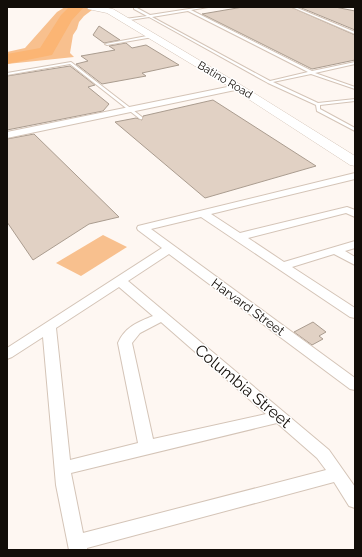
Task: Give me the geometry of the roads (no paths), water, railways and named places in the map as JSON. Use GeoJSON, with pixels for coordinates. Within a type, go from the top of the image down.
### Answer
{"type":"FeatureCollection","features":[{"type":"Feature","properties":{"kind":"main road","name":"Batino Road"},"geometry":{"type":"LineString","coordinates":[[94,7],[110,11],[237,87],[355,162]]}},
{"type":"Feature","properties":{"kind":"street"},"geometry":{"type":"LineString","coordinates":[[7,135],[237,87]]}},
{"type":"Feature","properties":{"kind":"street"},"geometry":{"type":"LineString","coordinates":[[202,213],[355,176]]}},
{"type":"Feature","properties":{"kind":"street"},"geometry":{"type":"LineString","coordinates":[[238,238],[347,210],[355,214]]}},
{"type":"Feature","properties":{"kind":"street"},"geometry":{"type":"LineString","coordinates":[[202,213],[355,314]]}},
{"type":"Feature","properties":{"kind":"street","name":"Harvard Street"},"geometry":{"type":"LineString","coordinates":[[202,213],[142,228],[355,385]]}},
{"type":"Feature","properties":{"kind":"street"},"geometry":{"type":"LineString","coordinates":[[282,266],[355,244]]}},
{"type":"Feature","properties":{"kind":"street"},"geometry":{"type":"LineString","coordinates":[[7,354],[169,249]]}},
{"type":"Feature","properties":{"kind":"street"},"geometry":{"type":"LineString","coordinates":[[336,250],[355,262]]}},
{"type":"Feature","properties":{"kind":"street","name":"Columbia Street"},"geometry":{"type":"LineString","coordinates":[[119,280],[323,454],[355,501]]}},
{"type":"Feature","properties":{"kind":"street"},"geometry":{"type":"LineString","coordinates":[[147,447],[125,343],[129,336],[140,327],[162,317]]}},
{"type":"Feature","properties":{"kind":"street"},"geometry":{"type":"LineString","coordinates":[[49,327],[63,468],[77,546],[338,474]]}},
{"type":"Feature","properties":{"kind":"street"},"geometry":{"type":"LineString","coordinates":[[63,468],[147,447],[280,417]]}},
{"type":"Feature","properties":{"kind":"lane"},"geometry":{"type":"LineString","coordinates":[[136,7],[135,8],[269,82],[318,104],[355,100]]}},
{"type":"Feature","properties":{"kind":"lane"},"geometry":{"type":"LineString","coordinates":[[125,20],[207,7]]}},
{"type":"Feature","properties":{"kind":"lane"},"geometry":{"type":"LineString","coordinates":[[294,7],[355,33]]}},
{"type":"Feature","properties":{"kind":"lane"},"geometry":{"type":"LineString","coordinates":[[189,9],[312,73],[355,88]]}},
{"type":"Feature","properties":{"kind":"lane"},"geometry":{"type":"LineString","coordinates":[[107,44],[152,36]]}},
{"type":"Feature","properties":{"kind":"lane"},"geometry":{"type":"LineString","coordinates":[[7,74],[71,63],[141,118]]}},
{"type":"Feature","properties":{"kind":"lane"},"geometry":{"type":"LineString","coordinates":[[269,82],[355,63]]}},
{"type":"Feature","properties":{"kind":"lane"},"geometry":{"type":"LineString","coordinates":[[318,104],[318,110],[355,130]]}},
{"type":"Feature","properties":{"kind":"waterway"},"geometry":{"type":"LineString","coordinates":[[7,59],[46,52],[66,18],[77,7]]}}]}
